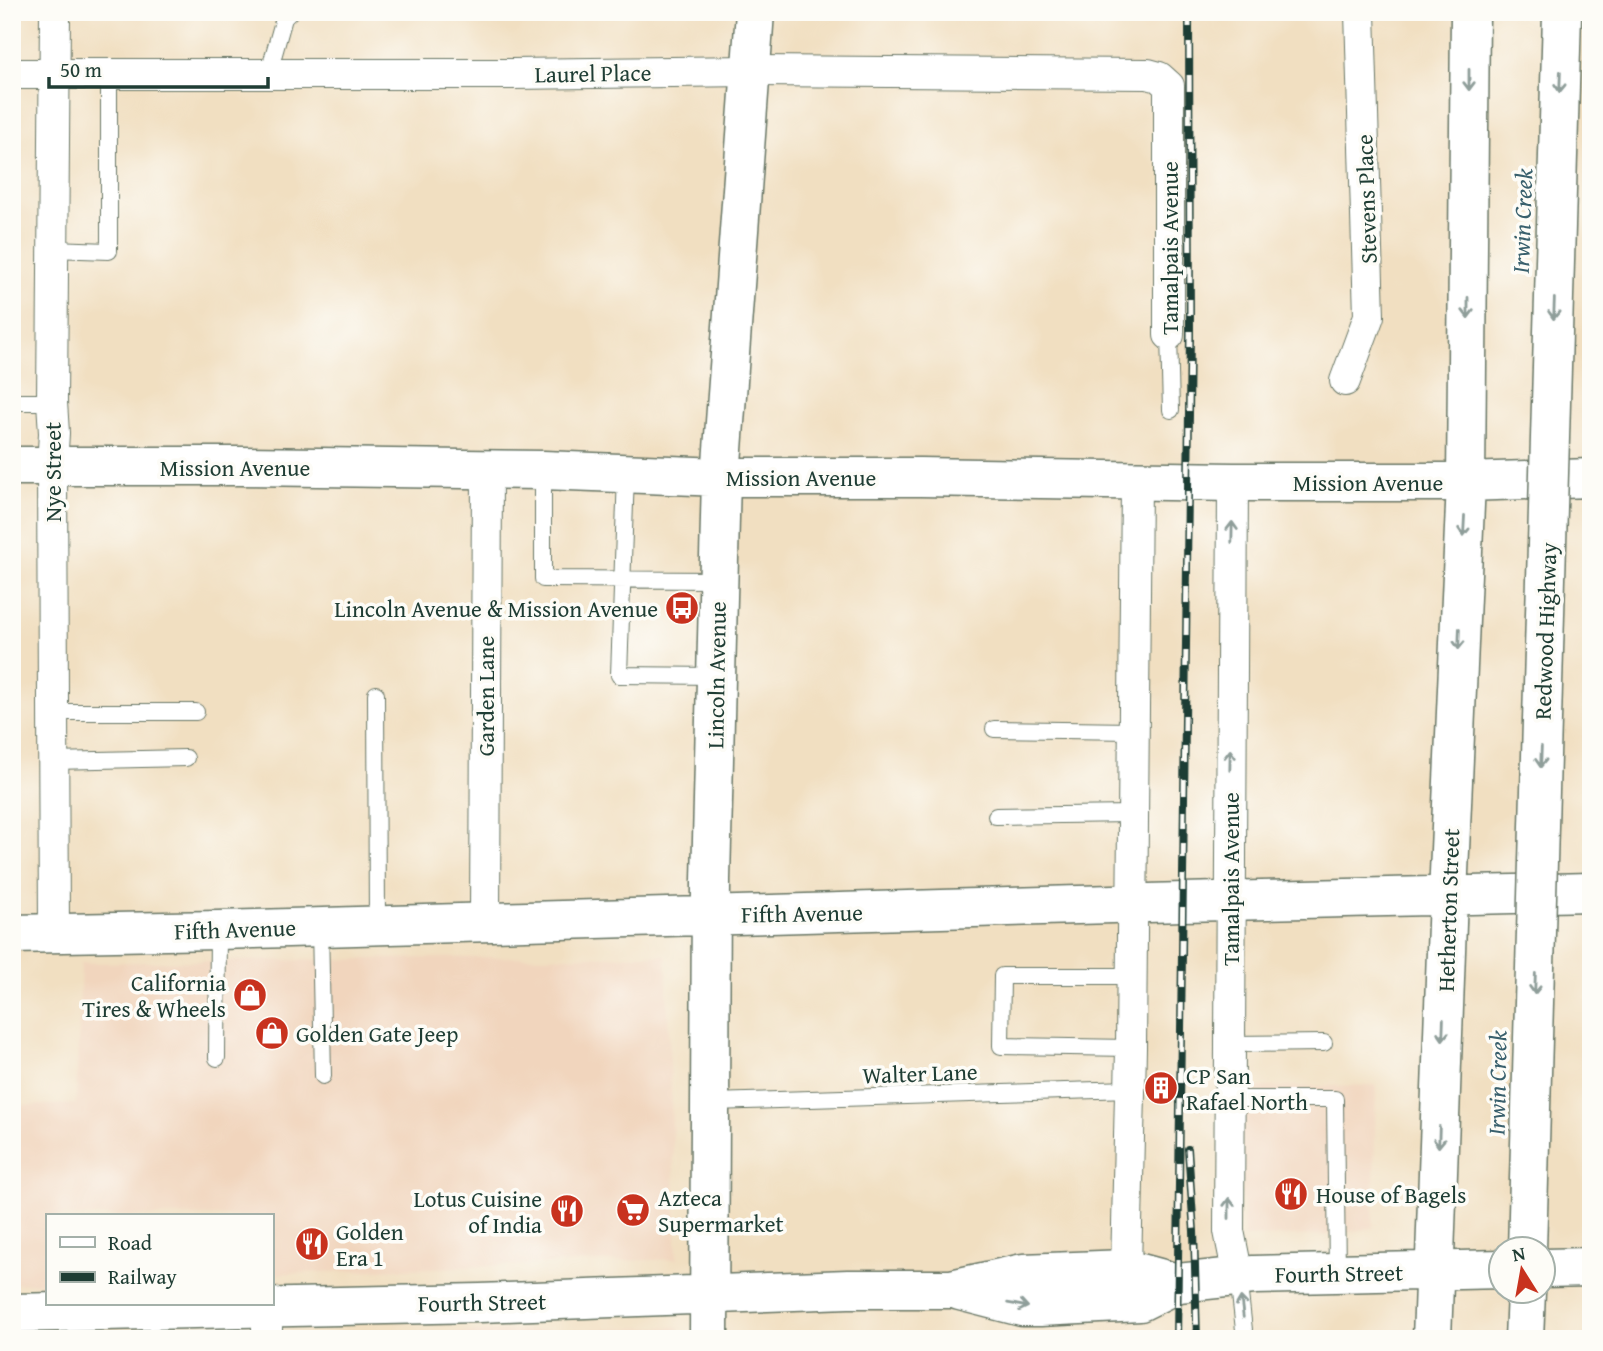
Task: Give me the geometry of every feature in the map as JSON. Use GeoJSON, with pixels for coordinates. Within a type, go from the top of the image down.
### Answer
{"type":"FeatureCollection","features":[{"type":"Feature","properties":{"kind":"main road","name":"Lincoln Avenue"},"geometry":{"type":"LineString","coordinates":[[709,1339],[711,915],[721,477],[755,12]]}},
{"type":"Feature","properties":{"kind":"main road","name":"Hetherton Street"},"geometry":{"type":"LineString","coordinates":[[1432,1339],[1466,482],[1470,12]]}},
{"type":"Feature","properties":{"kind":"main road","name":"Redwood Highway"},"geometry":{"type":"LineString","coordinates":[[1527,1236],[1562,13]]}},
{"type":"Feature","properties":{"kind":"main road","name":"Mission Avenue"},"geometry":{"type":"LineString","coordinates":[[12,466],[543,470],[721,477],[1233,482],[1466,482],[1591,478]]}},
{"type":"Feature","properties":{"kind":"main road","name":"Fifth Avenue"},"geometry":{"type":"LineString","coordinates":[[12,933],[218,930],[1591,892]]}},
{"type":"Feature","properties":{"kind":"main road"},"geometry":{"type":"LineString","coordinates":[[1558,1268],[1591,1267]]}},
{"type":"Feature","properties":{"kind":"main road","name":"Fourth Street"},"geometry":{"type":"LineString","coordinates":[[12,1313],[267,1323],[709,1295],[848,1289],[951,1289],[1023,1273],[1126,1269],[1178,1283]]}},
{"type":"Feature","properties":{"kind":"main road","name":"Fourth Street"},"geometry":{"type":"LineString","coordinates":[[951,1289],[1023,1307],[1056,1323],[1140,1302],[1178,1283],[1238,1276],[1488,1269]]}},
{"type":"Feature","properties":{"kind":"main road"},"geometry":{"type":"LineString","coordinates":[[1524,1339],[1525,1306]]}},
{"type":"Feature","properties":{"kind":"street","name":"Nye Street"},"geometry":{"type":"LineString","coordinates":[[54,933],[52,402],[55,12]]}},
{"type":"Feature","properties":{"kind":"street","name":"Stevens Place"},"geometry":{"type":"LineString","coordinates":[[1345,381],[1369,317],[1360,12]]}},
{"type":"Feature","properties":{"kind":"street","name":"Laurel Place"},"geometry":{"type":"LineString","coordinates":[[12,74],[751,71],[1148,74],[1159,77],[1168,86]]}},
{"type":"Feature","properties":{"kind":"street","name":"Tamalpais Avenue"},"geometry":{"type":"LineString","coordinates":[[1168,86],[1169,335]]}},
{"type":"Feature","properties":{"kind":"street","name":"Garden Lane"},"geometry":{"type":"LineString","coordinates":[[485,921],[491,737],[487,470]]}},
{"type":"Feature","properties":{"kind":"street"},"geometry":{"type":"LineString","coordinates":[[1126,1269],[1131,1048],[1136,481]]}},
{"type":"Feature","properties":{"kind":"street","name":"Tamalpais Avenue"},"geometry":{"type":"LineString","coordinates":[[1233,482],[1229,1231],[1238,1276]]}},
{"type":"Feature","properties":{"kind":"lane"},"geometry":{"type":"LineString","coordinates":[[268,75],[284,18],[290,12]]}},
{"type":"Feature","properties":{"kind":"lane"},"geometry":{"type":"LineString","coordinates":[[53,249],[109,251],[109,74]]}},
{"type":"Feature","properties":{"kind":"lane","name":"Tamalpais Avenue"},"geometry":{"type":"LineString","coordinates":[[1169,335],[1171,410]]}},
{"type":"Feature","properties":{"kind":"lane"},"geometry":{"type":"LineString","coordinates":[[12,402],[52,402]]}},
{"type":"Feature","properties":{"kind":"lane"},"geometry":{"type":"LineString","coordinates":[[543,470],[543,579],[719,580]]}},
{"type":"Feature","properties":{"kind":"lane"},"geometry":{"type":"LineString","coordinates":[[626,474],[619,675],[716,676]]}},
{"type":"Feature","properties":{"kind":"lane"},"geometry":{"type":"LineString","coordinates":[[376,694],[377,924]]}},
{"type":"Feature","properties":{"kind":"lane"},"geometry":{"type":"LineString","coordinates":[[53,712],[196,712]]}},
{"type":"Feature","properties":{"kind":"lane"},"geometry":{"type":"LineString","coordinates":[[994,729],[1134,731]]}},
{"type":"Feature","properties":{"kind":"lane"},"geometry":{"type":"LineString","coordinates":[[53,761],[186,758]]}},
{"type":"Feature","properties":{"kind":"lane"},"geometry":{"type":"LineString","coordinates":[[996,816],[1132,814]]}},
{"type":"Feature","properties":{"kind":"lane"},"geometry":{"type":"LineString","coordinates":[[320,926],[323,1076]]}},
{"type":"Feature","properties":{"kind":"lane"},"geometry":{"type":"LineString","coordinates":[[217,1058],[218,930]]}},
{"type":"Feature","properties":{"kind":"lane"},"geometry":{"type":"LineString","coordinates":[[1131,976],[1002,976],[1001,1046],[1131,1048]]}},
{"type":"Feature","properties":{"kind":"lane"},"geometry":{"type":"LineString","coordinates":[[1230,1044],[1324,1044]]}},
{"type":"Feature","properties":{"kind":"lane","name":"Walter Lane"},"geometry":{"type":"LineString","coordinates":[[712,1102],[1130,1090]]}},
{"type":"Feature","properties":{"kind":"lane"},"geometry":{"type":"LineString","coordinates":[[1230,1099],[1335,1099],[1337,1274]]}},
{"type":"Feature","properties":{"kind":"lane"},"geometry":{"type":"LineString","coordinates":[[1238,1276],[1245,1339]]}},
{"type":"Feature","properties":{"kind":"shaded area"},"geometry":{"type":"Polygon","coordinates":[[[666,955],[677,1259],[273,1274],[273,1214],[46,1214],[46,1283],[12,1284],[12,1106],[76,1104],[81,963],[666,955]]]}},
{"type":"Feature","properties":{"kind":"shaded area"},"geometry":{"type":"Polygon","coordinates":[[[1376,1085],[1373,1228],[1328,1235],[1244,1237],[1238,1088],[1376,1085]]]}},
{"type":"Feature","properties":{"kind":"shaded area"},"geometry":{"type":"Polygon","coordinates":[[[679,1327],[679,1339],[308,1339],[308,1336],[679,1327]]]}},
{"type":"Feature","properties":{"kind":"shaded area"},"geometry":{"type":"Polygon","coordinates":[[[1016,1333],[1016,1339],[872,1339],[1016,1333]]]}},
{"type":"Feature","properties":{"kind":"railway"},"geometry":{"type":"LineString","coordinates":[[1177,1339],[1190,335],[1189,12]]}},
{"type":"Feature","properties":{"kind":"railway"},"geometry":{"type":"LineString","coordinates":[[1188,1149],[1194,1231],[1197,1339]]}},
{"type":"Feature","properties":{"kind":"place","name":"Lincoln Avenue & Mission Avenue"},"geometry":{"type":"Point","coordinates":[682,608]}},
{"type":"Feature","properties":{"kind":"place","name":"California Tires & Wheels"},"geometry":{"type":"Point","coordinates":[250,995]}},
{"type":"Feature","properties":{"kind":"place","name":"Golden Gate Jeep"},"geometry":{"type":"Point","coordinates":[272,1033]}},
{"type":"Feature","properties":{"kind":"place","name":"CP San Rafael North"},"geometry":{"type":"Point","coordinates":[1161,1088]}},
{"type":"Feature","properties":{"kind":"place","name":"House of Bagels"},"geometry":{"type":"Point","coordinates":[1291,1194]}},
{"type":"Feature","properties":{"kind":"place","name":"Azteca Supermarket"},"geometry":{"type":"Point","coordinates":[633,1210]}},
{"type":"Feature","properties":{"kind":"place","name":"Lotus Cuisine of India"},"geometry":{"type":"Point","coordinates":[567,1211]}},
{"type":"Feature","properties":{"kind":"place","name":"Golden Era 1"},"geometry":{"type":"Point","coordinates":[312,1244]}},
{"type":"Feature","properties":{"kind":"water label","name":"Irwin Creek"},"geometry":{"type":"Point","coordinates":[1522,221]}},
{"type":"Feature","properties":{"kind":"water label","name":"Irwin Creek"},"geometry":{"type":"Point","coordinates":[1497,1083]}}]}
